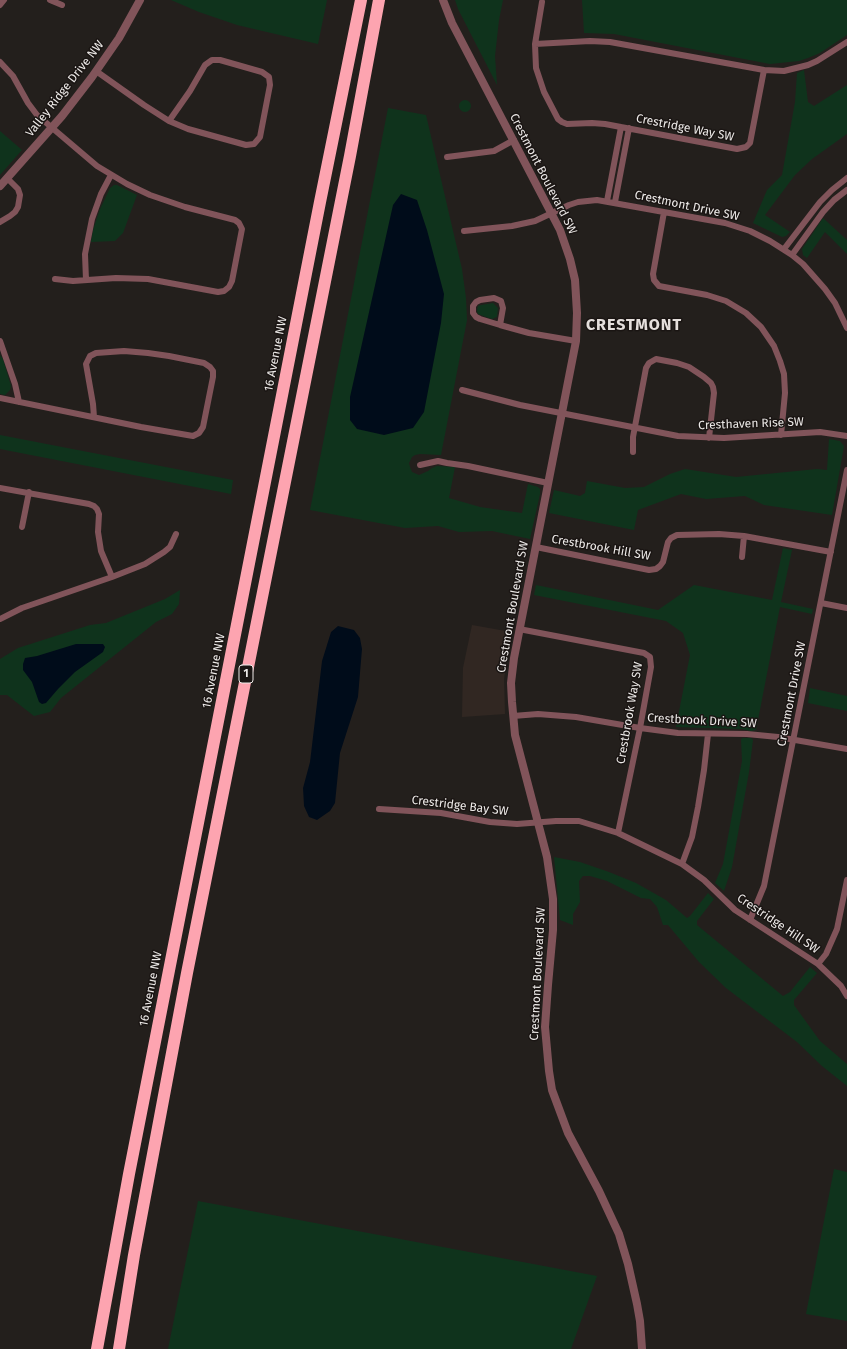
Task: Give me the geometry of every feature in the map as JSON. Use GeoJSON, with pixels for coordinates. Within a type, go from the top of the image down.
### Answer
{"type":"FeatureCollection","features":[{"type":"Feature","properties":{"kind":"highway","name":"1"},"geometry":{"type":"LineString","coordinates":[[119,1349],[134,1255],[192,950],[350,156],[379,0]]}},
{"type":"Feature","properties":{"kind":"highway","name":"16 Avenue NW"},"geometry":{"type":"LineString","coordinates":[[97,1349],[132,1158],[320,202],[361,2]]}},
{"type":"Feature","properties":{"kind":"street"},"geometry":{"type":"LineString","coordinates":[[0,5],[4,0]]}},
{"type":"Feature","properties":{"kind":"street"},"geometry":{"type":"LineString","coordinates":[[50,0],[62,5]]}},
{"type":"Feature","properties":{"kind":"street","name":"Valley Ridge Drive NW"},"geometry":{"type":"LineString","coordinates":[[0,186],[52,128],[96,71],[129,23],[140,0]]}},
{"type":"Feature","properties":{"kind":"street","name":"Crestmont Boulevard SW"},"geometry":{"type":"LineString","coordinates":[[443,0],[454,26],[552,213],[560,230],[572,268],[578,314],[576,342],[519,629],[512,676],[513,716],[515,735],[549,864],[553,900],[553,930],[545,1027],[551,1084],[568,1133],[599,1191],[619,1234],[628,1264],[637,1304],[642,1349]]}},
{"type":"Feature","properties":{"kind":"street","name":"Crestridge Way SW"},"geometry":{"type":"LineString","coordinates":[[542,2],[535,44],[536,68],[541,83],[560,120],[567,124],[592,123],[630,128],[737,149],[744,148],[751,141],[764,70]]}},
{"type":"Feature","properties":{"kind":"street"},"geometry":{"type":"LineString","coordinates":[[535,44],[590,41],[610,42],[764,70],[784,71],[818,61],[847,42]]}},
{"type":"Feature","properties":{"kind":"street"},"geometry":{"type":"LineString","coordinates":[[96,71],[169,121],[212,136],[246,145],[254,144],[260,137],[270,85],[269,77],[262,72],[220,60],[212,60],[205,65],[190,91],[169,121]]}},
{"type":"Feature","properties":{"kind":"street"},"geometry":{"type":"LineString","coordinates":[[0,62],[17,81],[28,103],[37,114],[88,158],[111,175],[159,198],[232,219],[238,223],[242,229],[232,281],[226,290],[218,292],[148,279],[116,278],[73,281],[55,279]]}},
{"type":"Feature","properties":{"kind":"street"},"geometry":{"type":"LineString","coordinates":[[607,201],[621,127]]}},
{"type":"Feature","properties":{"kind":"street"},"geometry":{"type":"LineString","coordinates":[[615,202],[630,128]]}},
{"type":"Feature","properties":{"kind":"street"},"geometry":{"type":"LineString","coordinates":[[448,157],[494,150],[514,140]]}},
{"type":"Feature","properties":{"kind":"street"},"geometry":{"type":"LineString","coordinates":[[86,280],[85,254],[92,219],[101,194],[111,175]]}},
{"type":"Feature","properties":{"kind":"street"},"geometry":{"type":"LineString","coordinates":[[0,222],[15,212],[18,207],[20,195],[18,189],[7,178]]}},
{"type":"Feature","properties":{"kind":"street"},"geometry":{"type":"LineString","coordinates":[[784,249],[820,202],[832,190],[846,180]]}},
{"type":"Feature","properties":{"kind":"street"},"geometry":{"type":"LineString","coordinates":[[792,255],[823,212],[834,200],[847,190]]}},
{"type":"Feature","properties":{"kind":"street","name":"Crestmont Drive SW"},"geometry":{"type":"LineString","coordinates":[[464,231],[535,221],[578,202],[597,200],[615,202],[736,226],[760,235],[784,249],[809,270],[835,303],[847,328]]}},
{"type":"Feature","properties":{"kind":"street"},"geometry":{"type":"LineString","coordinates":[[664,212],[653,274],[654,280],[659,286],[706,295],[726,301],[746,313],[761,327],[774,346],[784,374],[785,393],[781,435]]}},
{"type":"Feature","properties":{"kind":"street"},"geometry":{"type":"LineString","coordinates":[[500,325],[504,308],[501,301],[494,298],[480,300],[474,304],[473,311],[476,317],[500,325],[576,342]]}},
{"type":"Feature","properties":{"kind":"street"},"geometry":{"type":"LineString","coordinates":[[0,341],[15,384],[19,402]]}},
{"type":"Feature","properties":{"kind":"street"},"geometry":{"type":"LineString","coordinates":[[0,398],[94,417],[191,436],[199,433],[203,427],[213,377],[212,370],[204,363],[148,353],[124,352],[93,354],[88,358],[86,364],[94,417]]}},
{"type":"Feature","properties":{"kind":"street"},"geometry":{"type":"LineString","coordinates":[[633,452],[633,437],[647,365],[653,360],[660,359],[688,367],[704,377],[711,384],[714,393],[709,438]]}},
{"type":"Feature","properties":{"kind":"street","name":"Cresthaven Rise SW"},"geometry":{"type":"LineString","coordinates":[[462,390],[562,414],[678,436],[709,438],[820,432],[847,436]]}},
{"type":"Feature","properties":{"kind":"street"},"geometry":{"type":"LineString","coordinates":[[420,465],[438,461],[548,484]]}},
{"type":"Feature","properties":{"kind":"street","name":"Crestmont Drive SW"},"geometry":{"type":"LineString","coordinates":[[750,920],[764,886],[847,470]]}},
{"type":"Feature","properties":{"kind":"street"},"geometry":{"type":"LineString","coordinates":[[0,488],[29,492],[94,506],[97,509],[98,514],[98,532],[101,551],[112,577]]}},
{"type":"Feature","properties":{"kind":"street"},"geometry":{"type":"LineString","coordinates":[[22,527],[29,492]]}},
{"type":"Feature","properties":{"kind":"street"},"geometry":{"type":"LineString","coordinates":[[0,618],[22,608],[145,564],[170,547],[176,534]]}},
{"type":"Feature","properties":{"kind":"street","name":"Crestbrook Hill SW"},"geometry":{"type":"LineString","coordinates":[[536,547],[653,570],[662,564],[668,542],[673,537],[710,534],[744,536],[831,552]]}},
{"type":"Feature","properties":{"kind":"street"},"geometry":{"type":"LineString","coordinates":[[742,557],[744,536]]}},
{"type":"Feature","properties":{"kind":"street"},"geometry":{"type":"LineString","coordinates":[[821,603],[847,608]]}},
{"type":"Feature","properties":{"kind":"street","name":"Crestbrook Way SW"},"geometry":{"type":"LineString","coordinates":[[519,629],[644,653],[650,657],[651,667],[640,728],[618,833]]}},
{"type":"Feature","properties":{"kind":"street","name":"Crestbrook Drive SW"},"geometry":{"type":"LineString","coordinates":[[513,716],[538,714],[576,717],[640,728],[683,733],[748,734],[794,739],[847,749]]}},
{"type":"Feature","properties":{"kind":"street"},"geometry":{"type":"LineString","coordinates":[[682,864],[692,837],[698,807],[708,734]]}},
{"type":"Feature","properties":{"kind":"street","name":"Crestridge Bay SW"},"geometry":{"type":"LineString","coordinates":[[379,809],[441,813],[504,823],[538,823]]}},
{"type":"Feature","properties":{"kind":"street","name":"Crestridge Hill SW"},"geometry":{"type":"LineString","coordinates":[[538,823],[580,821],[618,833],[682,864],[704,880],[735,910],[818,964],[841,986],[847,996]]}},
{"type":"Feature","properties":{"kind":"street"},"geometry":{"type":"LineString","coordinates":[[818,964],[826,954],[837,929],[847,880]]}},
{"type":"Feature","properties":{"kind":"shaded area"},"geometry":{"type":"Polygon","coordinates":[[[472,625],[511,632],[504,679],[505,714],[462,717],[463,668],[472,625]]]}},
{"type":"Feature","properties":{"kind":"green space"},"geometry":{"type":"Polygon","coordinates":[[[171,0],[327,0],[318,44],[237,25],[199,12],[171,0]]]}},
{"type":"Feature","properties":{"kind":"green space"},"geometry":{"type":"Polygon","coordinates":[[[455,0],[503,0],[495,56],[497,85],[458,9],[455,0]]]}},
{"type":"Feature","properties":{"kind":"green space"},"geometry":{"type":"Polygon","coordinates":[[[582,0],[847,0],[847,35],[820,53],[808,58],[799,61],[770,64],[614,34],[584,33],[582,0]]]}},
{"type":"Feature","properties":{"kind":"green space"},"geometry":{"type":"Polygon","coordinates":[[[804,70],[808,102],[814,106],[847,85],[847,134],[812,159],[795,175],[765,215],[790,232],[786,236],[782,237],[753,223],[767,190],[782,175],[795,102],[797,73],[804,70]]]}},
{"type":"Feature","properties":{"kind":"green space"},"geometry":{"type":"Polygon","coordinates":[[[463,100],[467,100],[471,106],[467,112],[463,112],[459,108],[459,104],[463,100]]]}},
{"type":"Feature","properties":{"kind":"green space"},"geometry":{"type":"Polygon","coordinates":[[[388,108],[426,115],[462,269],[466,298],[467,320],[441,455],[415,455],[409,463],[410,467],[412,472],[419,475],[437,466],[455,467],[449,498],[480,507],[522,513],[528,484],[538,487],[540,489],[540,494],[530,539],[492,531],[459,532],[438,526],[405,528],[310,510],[388,108]]]}},
{"type":"Feature","properties":{"kind":"green space"},"geometry":{"type":"Polygon","coordinates":[[[0,131],[22,150],[0,175],[0,131]]]}},
{"type":"Feature","properties":{"kind":"green space"},"geometry":{"type":"Polygon","coordinates":[[[114,185],[137,195],[123,233],[115,241],[91,242],[93,230],[100,209],[110,188],[114,185]]]}},
{"type":"Feature","properties":{"kind":"green space"},"geometry":{"type":"Polygon","coordinates":[[[823,218],[847,240],[847,254],[825,232],[807,258],[803,255],[802,249],[823,218]]]}},
{"type":"Feature","properties":{"kind":"green space"},"geometry":{"type":"Polygon","coordinates":[[[493,303],[498,308],[497,317],[492,319],[478,314],[478,306],[493,303]]]}},
{"type":"Feature","properties":{"kind":"green space"},"geometry":{"type":"Polygon","coordinates":[[[0,355],[3,359],[11,386],[10,390],[5,395],[0,394],[0,355]]]}},
{"type":"Feature","properties":{"kind":"green space"},"geometry":{"type":"Polygon","coordinates":[[[0,435],[233,480],[231,494],[0,449],[0,435]]]}},
{"type":"Feature","properties":{"kind":"green space"},"geometry":{"type":"Polygon","coordinates":[[[829,439],[840,441],[844,446],[832,515],[764,505],[745,496],[706,499],[681,494],[638,510],[634,530],[549,513],[554,490],[580,496],[585,493],[587,481],[625,488],[644,487],[670,474],[685,469],[736,477],[817,469],[827,470],[829,439]]]}},
{"type":"Feature","properties":{"kind":"green space"},"geometry":{"type":"Polygon","coordinates":[[[783,548],[792,550],[781,602],[813,609],[812,614],[780,607],[756,730],[751,731],[742,729],[676,727],[690,655],[683,633],[666,621],[534,595],[536,585],[658,610],[694,585],[772,600],[783,548]]]}},
{"type":"Feature","properties":{"kind":"green space"},"geometry":{"type":"Polygon","coordinates":[[[180,590],[179,604],[172,614],[156,622],[61,698],[50,712],[34,716],[7,695],[0,695],[0,659],[18,648],[90,625],[106,623],[165,599],[180,590]]]}},
{"type":"Feature","properties":{"kind":"green space"},"geometry":{"type":"Polygon","coordinates":[[[810,688],[847,696],[847,711],[808,703],[810,688]]]}},
{"type":"Feature","properties":{"kind":"green space"},"geometry":{"type":"Polygon","coordinates":[[[751,738],[753,740],[749,772],[732,867],[724,891],[715,883],[723,864],[742,761],[741,739],[751,738]]]}},
{"type":"Feature","properties":{"kind":"green space"},"geometry":{"type":"Polygon","coordinates":[[[554,857],[580,862],[636,883],[666,900],[687,918],[708,893],[714,899],[697,921],[697,925],[783,996],[790,992],[810,967],[817,973],[794,1000],[794,1005],[820,1041],[847,1064],[847,1086],[822,1066],[797,1042],[726,988],[699,962],[668,925],[663,925],[657,907],[650,899],[641,898],[607,881],[590,876],[583,876],[579,881],[580,902],[573,914],[573,925],[560,920],[554,857]]]}},
{"type":"Feature","properties":{"kind":"green space"},"geometry":{"type":"Polygon","coordinates":[[[834,1169],[847,1172],[847,1321],[806,1314],[834,1169]]]}},
{"type":"Feature","properties":{"kind":"green space"},"geometry":{"type":"Polygon","coordinates":[[[198,1201],[597,1276],[571,1349],[168,1349],[198,1201]]]}},
{"type":"Feature","properties":{"kind":"water"},"geometry":{"type":"Polygon","coordinates":[[[401,194],[417,200],[427,230],[444,294],[441,323],[424,412],[413,428],[384,435],[357,429],[350,420],[350,397],[393,205],[401,194]]]}},
{"type":"Feature","properties":{"kind":"water"},"geometry":{"type":"Polygon","coordinates":[[[338,626],[354,630],[360,638],[362,649],[358,697],[340,753],[335,803],[330,811],[317,820],[309,817],[304,806],[303,788],[310,762],[322,661],[331,632],[338,626]]]}},
{"type":"Feature","properties":{"kind":"water"},"geometry":{"type":"Polygon","coordinates":[[[76,644],[103,644],[105,647],[103,652],[75,672],[46,703],[42,704],[39,702],[32,682],[23,670],[25,658],[37,656],[76,644]]]}},
{"type":"Feature","properties":{"kind":"district","name":"CRESTMONT"},"geometry":{"type":"Point","coordinates":[634,326]}}]}
